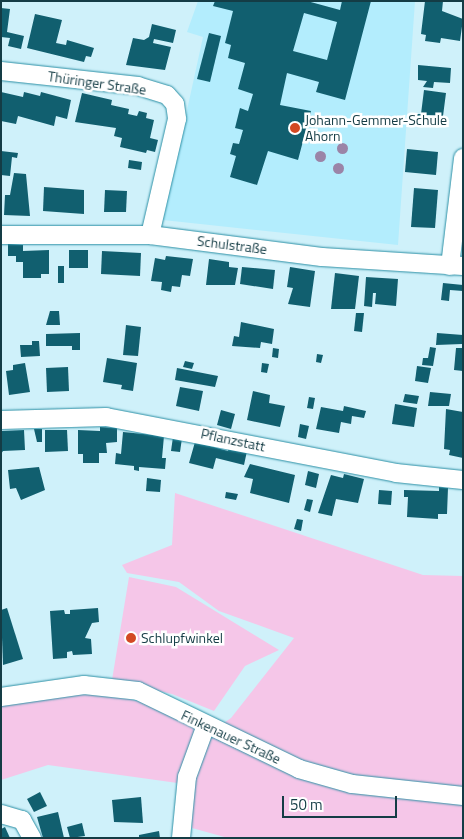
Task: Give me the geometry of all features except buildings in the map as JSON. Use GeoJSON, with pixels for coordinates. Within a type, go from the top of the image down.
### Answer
{"type":"FeatureCollection","features":[{"type":"Feature","properties":{"kind":"street","name":"Thüringer Straße"},"geometry":{"type":"LineString","coordinates":[[1,71],[138,86],[167,95],[175,104],[177,119],[150,235]]}},
{"type":"Feature","properties":{"kind":"street"},"geometry":{"type":"LineString","coordinates":[[456,266],[463,158]]}},
{"type":"Feature","properties":{"kind":"street","name":"Schulstraße"},"geometry":{"type":"LineString","coordinates":[[1,234],[150,235],[322,257],[456,266]]}},
{"type":"Feature","properties":{"kind":"street","name":"Pflanzstatt"},"geometry":{"type":"LineString","coordinates":[[1,420],[106,418],[396,473],[463,480]]}},
{"type":"Feature","properties":{"kind":"street","name":"Finkenauer Straße"},"geometry":{"type":"LineString","coordinates":[[1,697],[84,685],[117,687],[138,691],[291,766],[352,784],[463,796]]}},
{"type":"Feature","properties":{"kind":"street"},"geometry":{"type":"LineString","coordinates":[[181,838],[187,777],[206,725]]}},
{"type":"Feature","properties":{"kind":"street"},"geometry":{"type":"LineString","coordinates":[[1,814],[22,820],[32,838]]}},
{"type":"Feature","properties":{"kind":"shaded area","name":"Johann-Gemmer-Schule Ahorn"},"geometry":{"type":"Polygon","coordinates":[[[198,1],[415,1],[398,245],[163,220],[203,37],[187,32],[198,1]]]}},
{"type":"Feature","properties":{"kind":"shaded area"},"geometry":{"type":"Polygon","coordinates":[[[175,493],[423,575],[463,576],[463,838],[228,838],[192,828],[192,785],[48,765],[1,780],[1,704],[97,691],[165,708],[215,729],[231,718],[294,638],[219,611],[179,582],[127,573],[122,565],[172,545],[175,493]]]}},
{"type":"Feature","properties":{"kind":"shaded area"},"geometry":{"type":"Polygon","coordinates":[[[129,577],[176,587],[279,650],[245,666],[214,711],[172,694],[112,680],[129,577]]]}},
{"type":"Feature","properties":{"kind":"place","name":"Johann-Gemmer-Schule Ahorn"},"geometry":{"type":"Point","coordinates":[295,128]}},
{"type":"Feature","properties":{"kind":"place","name":"Schlupfwinkel"},"geometry":{"type":"Point","coordinates":[131,638]}}]}
